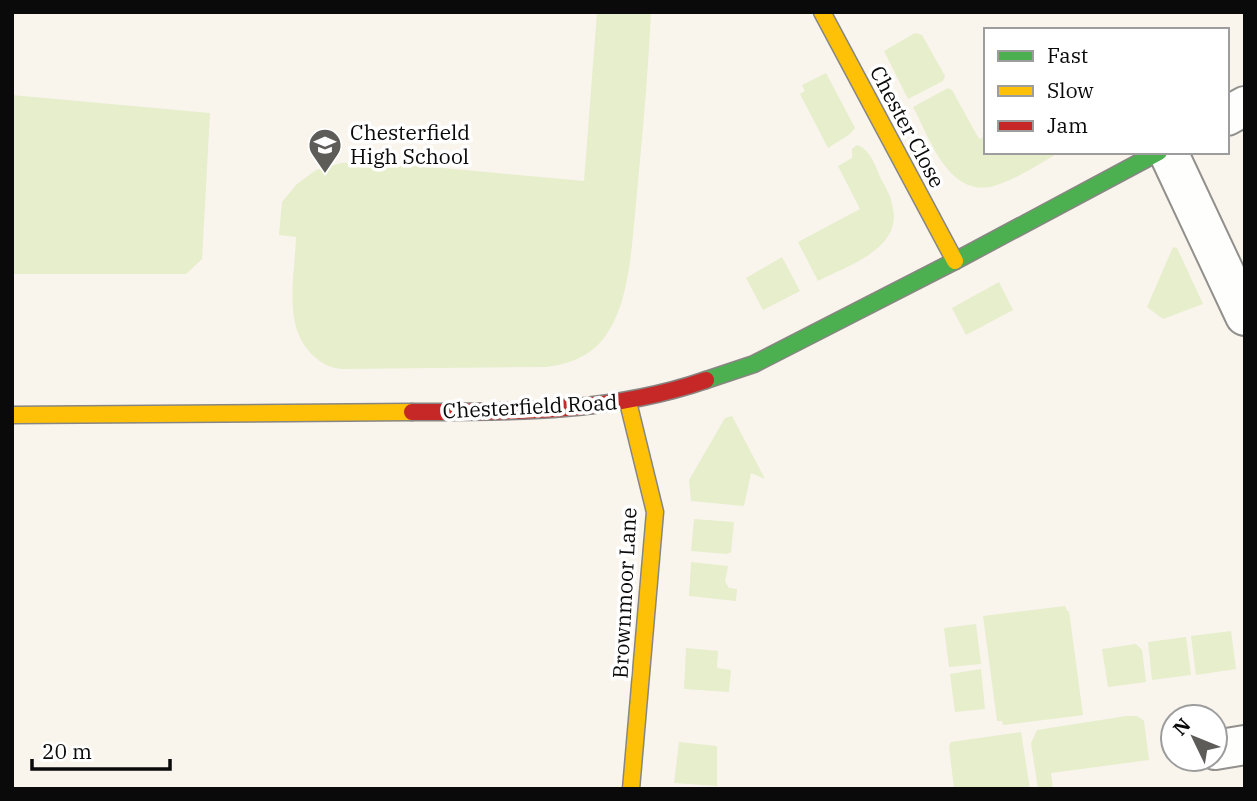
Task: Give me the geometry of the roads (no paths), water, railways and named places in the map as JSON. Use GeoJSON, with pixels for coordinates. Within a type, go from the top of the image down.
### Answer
{"type":"FeatureCollection","features":[{"type":"Feature","properties":{"kind":"street","name":"Chester Close"},"geometry":{"type":"LineString","coordinates":[[822,12],[955,261]]}},
{"type":"Feature","properties":{"kind":"street"},"geometry":{"type":"LineString","coordinates":[[1229,115],[1245,106]]}},
{"type":"Feature","properties":{"kind":"street","name":"Chesterfield Road"},"geometry":{"type":"LineString","coordinates":[[12,415],[548,411],[628,402],[690,386],[754,364],[955,261],[1154,154]]}},
{"type":"Feature","properties":{"kind":"street"},"geometry":{"type":"LineString","coordinates":[[1169,154],[1245,316]]}},
{"type":"Feature","properties":{"kind":"street","name":"Brownmoor Lane"},"geometry":{"type":"LineString","coordinates":[[628,402],[655,512],[631,789]]}},
{"type":"Feature","properties":{"kind":"place","name":"Chesterfield High School"},"geometry":{"type":"Point","coordinates":[325,175]}}]}
